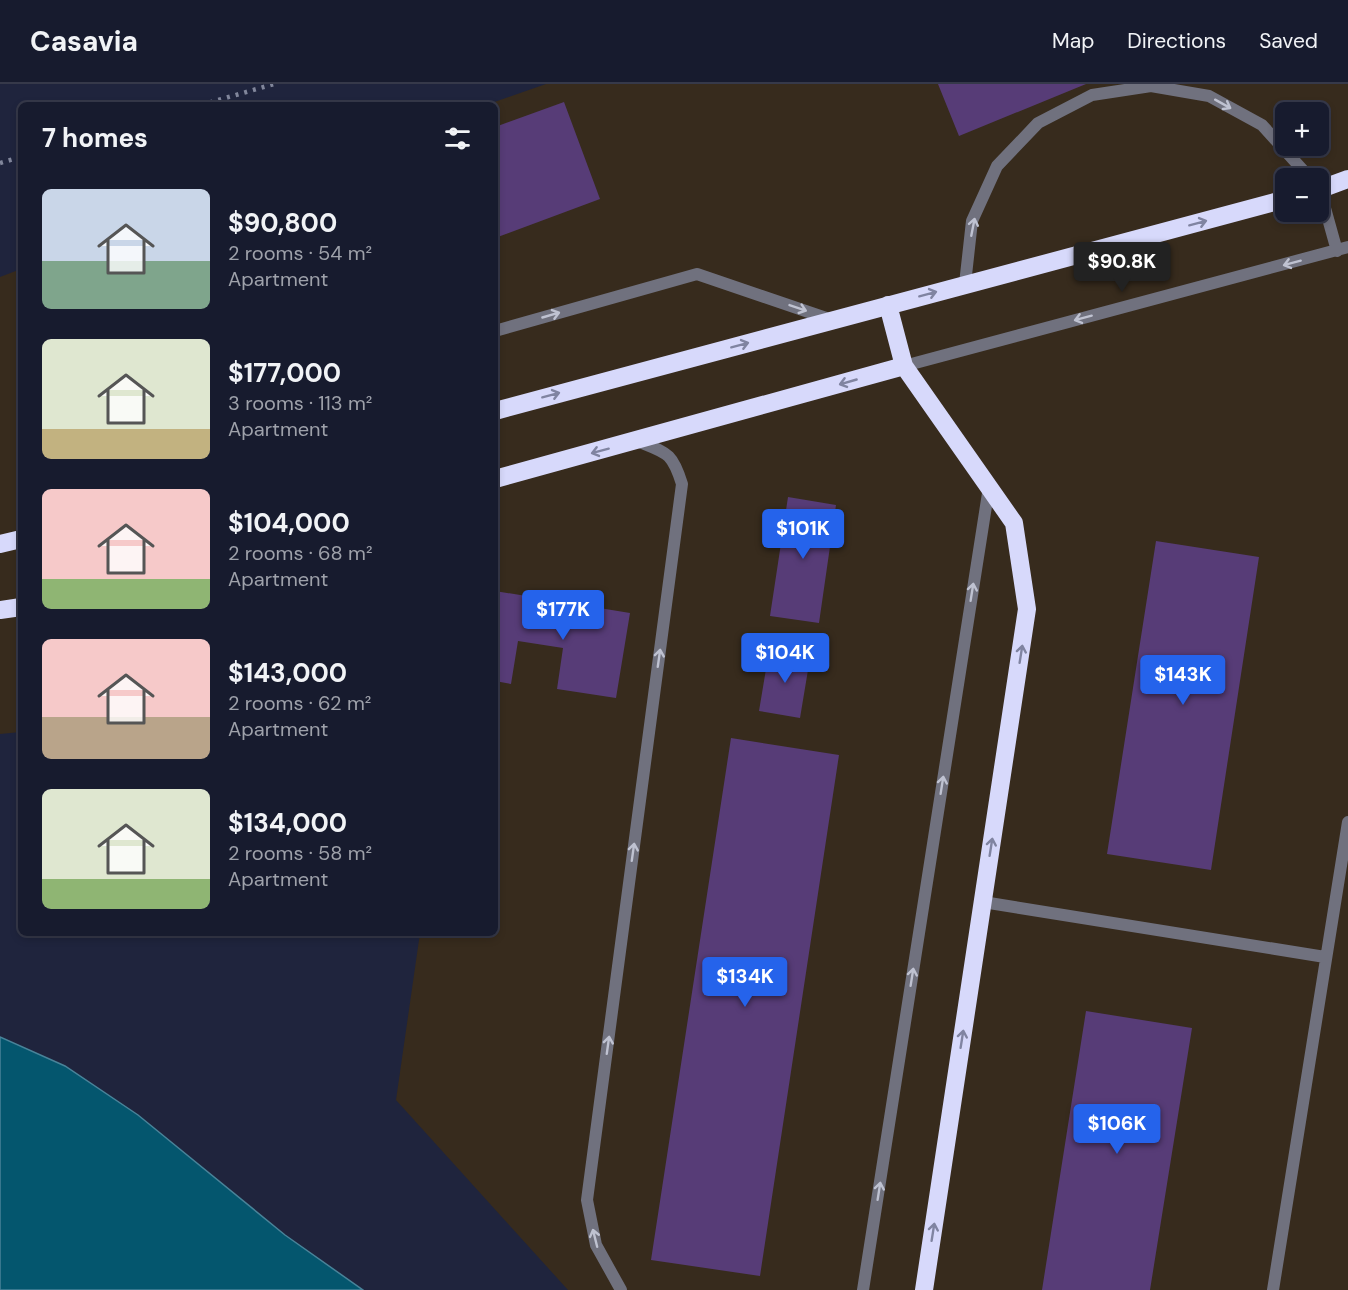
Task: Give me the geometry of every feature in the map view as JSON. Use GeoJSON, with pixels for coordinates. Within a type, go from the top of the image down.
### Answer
{"type":"FeatureCollection","features":[{"type":"Feature","properties":{"kind":"highway"},"geometry":{"type":"LineString","coordinates":[[1329,184],[1348,179]]}},
{"type":"Feature","properties":{"kind":"highway"},"geometry":{"type":"LineString","coordinates":[[498,410],[1275,202]]}},
{"type":"Feature","properties":{"kind":"highway"},"geometry":{"type":"LineString","coordinates":[[888,305],[904,366],[1014,524],[1028,609],[924,1290]]}},
{"type":"Feature","properties":{"kind":"highway"},"geometry":{"type":"LineString","coordinates":[[498,478],[904,366]]}},
{"type":"Feature","properties":{"kind":"highway"},"geometry":{"type":"LineString","coordinates":[[0,544],[18,539]]}},
{"type":"Feature","properties":{"kind":"highway"},"geometry":{"type":"LineString","coordinates":[[0,610],[18,607]]}},
{"type":"Feature","properties":{"kind":"street"},"geometry":{"type":"LineString","coordinates":[[965,284],[972,221],[997,166],[1038,123],[1092,95],[1150,86],[1209,96],[1262,125],[1300,168]]}},
{"type":"Feature","properties":{"kind":"street"},"geometry":{"type":"LineString","coordinates":[[904,366],[1342,249],[1329,217]]}},
{"type":"Feature","properties":{"kind":"street"},"geometry":{"type":"LineString","coordinates":[[498,330],[697,274],[832,320]]}},
{"type":"Feature","properties":{"kind":"street"},"geometry":{"type":"LineString","coordinates":[[621,1290],[596,1245],[587,1200],[682,484],[675,462],[662,451],[637,441]]}},
{"type":"Feature","properties":{"kind":"street"},"geometry":{"type":"LineString","coordinates":[[863,1290],[988,487]]}},
{"type":"Feature","properties":{"kind":"street"},"geometry":{"type":"LineString","coordinates":[[1273,1290],[1348,822]]}},
{"type":"Feature","properties":{"kind":"street"},"geometry":{"type":"LineString","coordinates":[[983,902],[1325,957]]}},
{"type":"Feature","properties":{"kind":"shaded area"},"geometry":{"type":"Polygon","coordinates":[[[546,84],[1348,84],[1348,1290],[568,1290],[396,1100],[420,936],[498,936],[498,102],[495,102],[546,84]]]}},
{"type":"Feature","properties":{"kind":"shaded area"},"geometry":{"type":"Polygon","coordinates":[[[18,270],[18,732],[0,734],[0,277],[18,270]]]}},
{"type":"Feature","properties":{"kind":"water"},"geometry":{"type":"Polygon","coordinates":[[[0,1037],[65,1066],[138,1115],[285,1235],[363,1290],[0,1290],[0,1037]]]}},
{"type":"Feature","properties":{"kind":"building"},"geometry":{"type":"Polygon","coordinates":[[[938,84],[1086,84],[959,136],[938,84]]]}},
{"type":"Feature","properties":{"kind":"building"},"geometry":{"type":"Polygon","coordinates":[[[564,102],[600,199],[498,237],[498,126],[564,102]]]}},
{"type":"Feature","properties":{"kind":"building"},"geometry":{"type":"Polygon","coordinates":[[[788,497],[836,505],[819,623],[770,616],[788,497]]]}},
{"type":"Feature","properties":{"kind":"building"},"geometry":{"type":"Polygon","coordinates":[[[1156,541],[1259,557],[1211,870],[1107,854],[1156,541]]]}},
{"type":"Feature","properties":{"kind":"building"},"geometry":{"type":"Polygon","coordinates":[[[498,591],[630,613],[616,698],[557,689],[563,648],[518,641],[511,684],[498,682],[498,591]]]}},
{"type":"Feature","properties":{"kind":"building"},"geometry":{"type":"Polygon","coordinates":[[[769,651],[810,658],[800,718],[759,711],[769,651]]]}},
{"type":"Feature","properties":{"kind":"building"},"geometry":{"type":"Polygon","coordinates":[[[731,738],[839,755],[760,1276],[651,1260],[731,738]]]}},
{"type":"Feature","properties":{"kind":"building"},"geometry":{"type":"Polygon","coordinates":[[[1086,1011],[1192,1028],[1150,1290],[1042,1290],[1086,1011]]]}},
{"type":"Feature","properties":{"kind":"railway"},"geometry":{"type":"LineString","coordinates":[[211,102],[274,84]]}},
{"type":"Feature","properties":{"kind":"railway"},"geometry":{"type":"LineString","coordinates":[[0,163],[18,158]]}}]}
